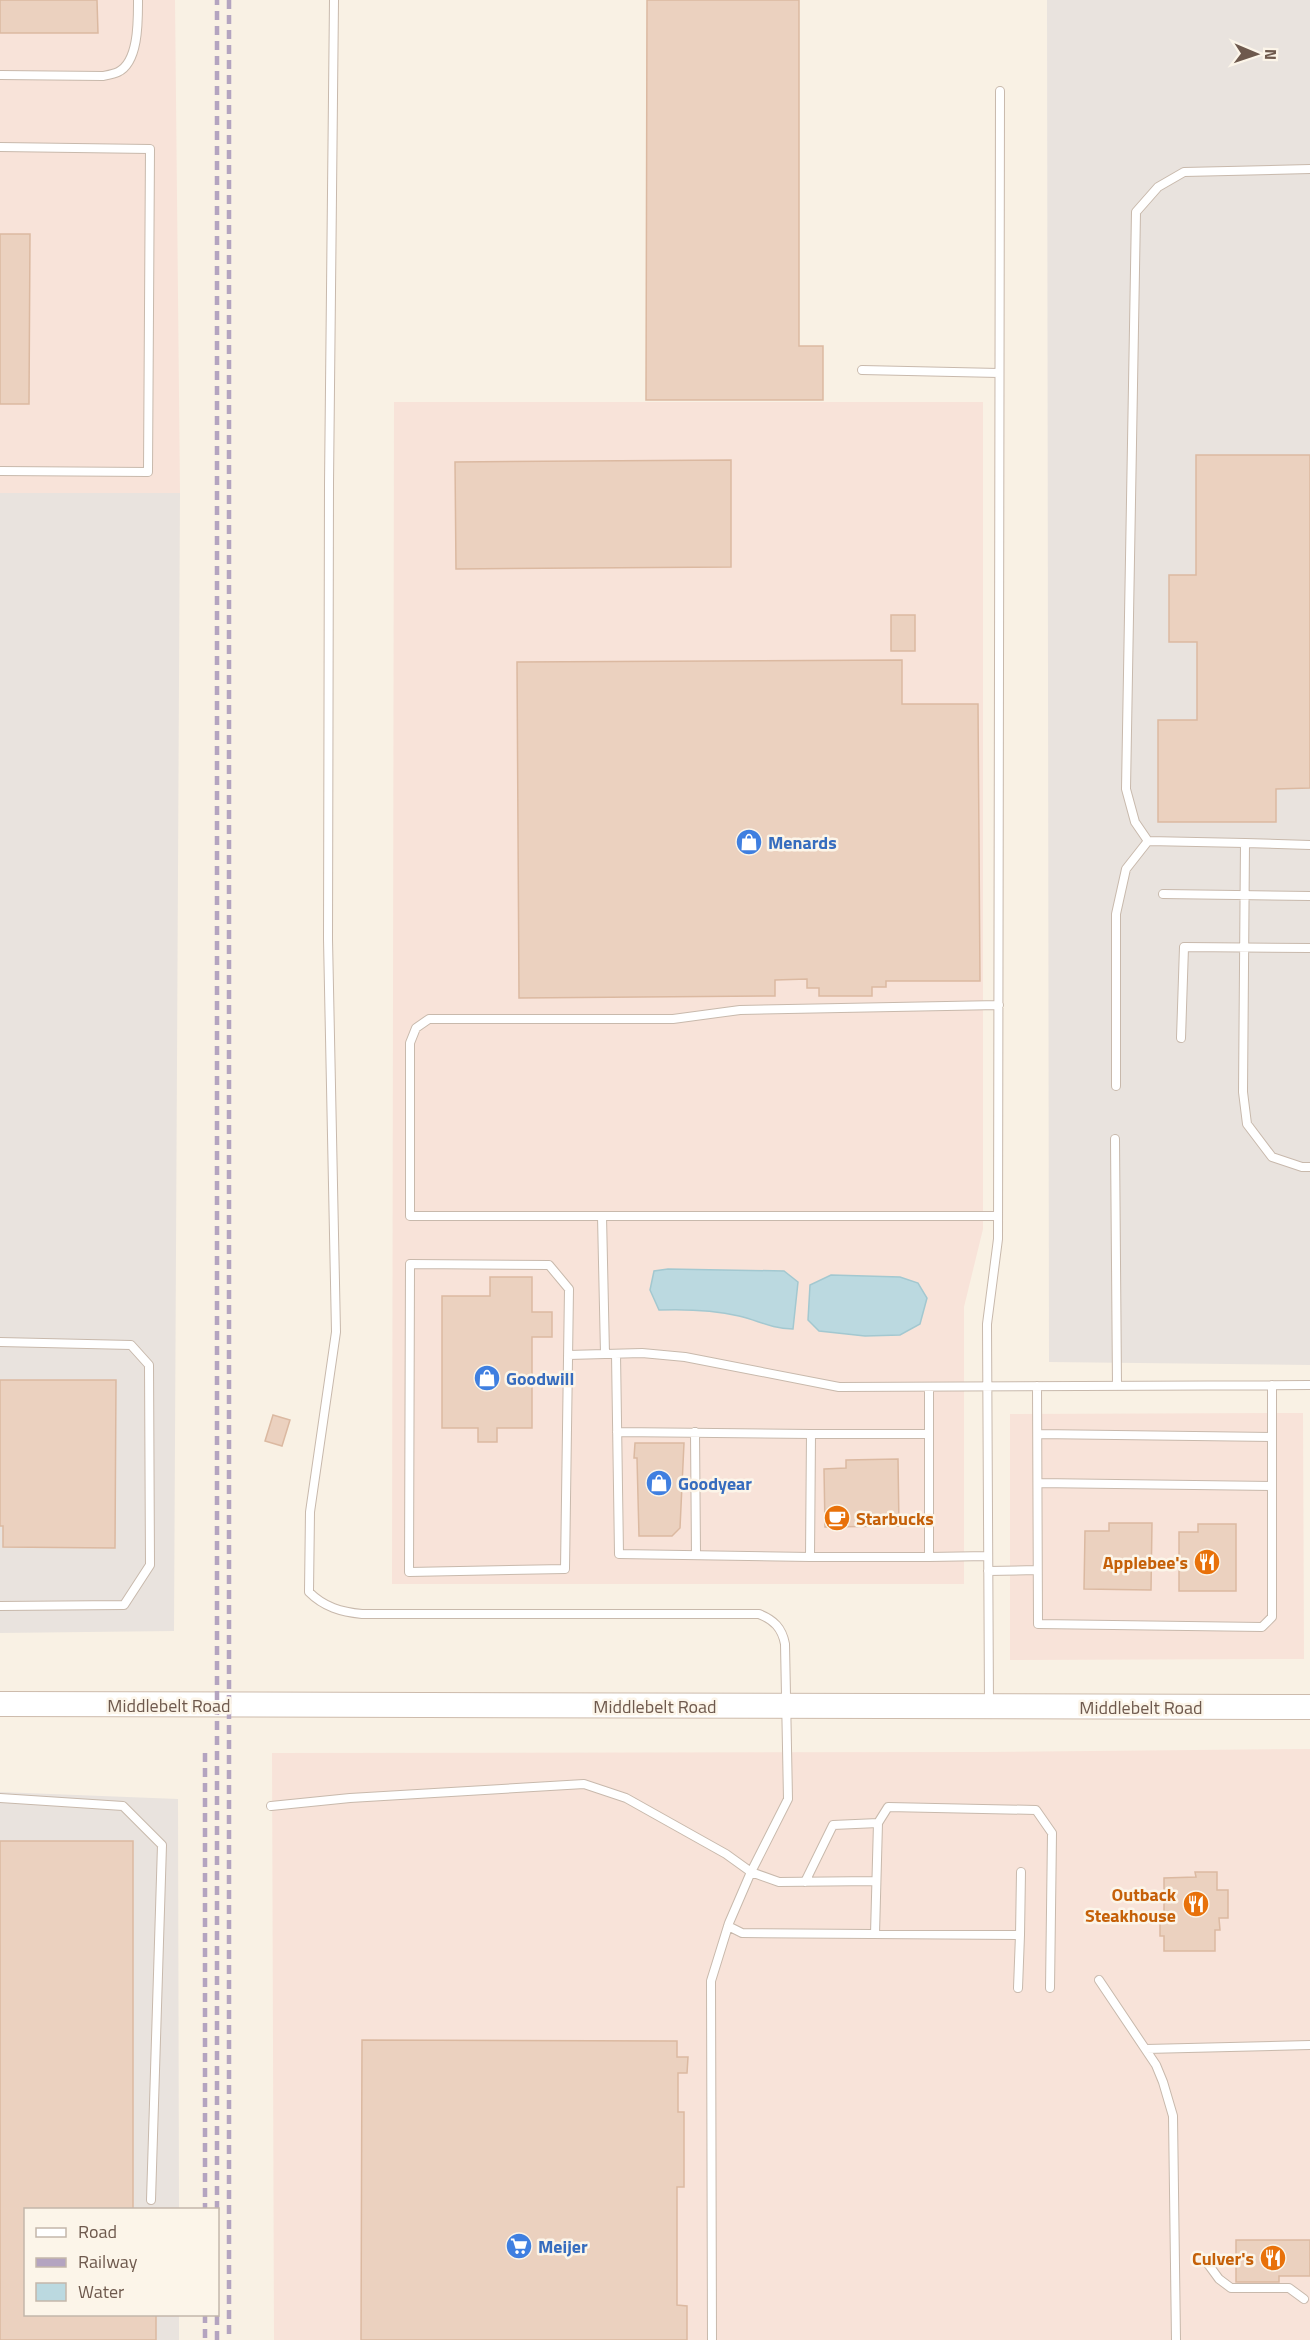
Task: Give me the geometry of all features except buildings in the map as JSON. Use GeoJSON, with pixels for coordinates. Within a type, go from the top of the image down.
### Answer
{"type":"FeatureCollection","features":[{"type":"Feature","properties":{"kind":"main road","name":"Middlebelt Road"},"geometry":{"type":"LineString","coordinates":[[0,1704],[1310,1707]]}},
{"type":"Feature","properties":{"kind":"lane"},"geometry":{"type":"LineString","coordinates":[[0,75],[103,76],[119,72],[130,58],[139,31],[138,0]]}},
{"type":"Feature","properties":{"kind":"lane"},"geometry":{"type":"LineString","coordinates":[[334,0],[329,484],[328,939],[336,1332],[310,1512],[309,1592],[326,1606],[362,1614],[759,1614],[775,1622],[783,1636],[788,1799],[751,1872],[728,1926],[711,1981],[712,2340]]}},
{"type":"Feature","properties":{"kind":"lane"},"geometry":{"type":"LineString","coordinates":[[989,1706],[987,1324],[999,1239],[1000,91]]}},
{"type":"Feature","properties":{"kind":"lane"},"geometry":{"type":"LineString","coordinates":[[0,147],[150,149],[148,472],[0,471]]}},
{"type":"Feature","properties":{"kind":"lane"},"geometry":{"type":"LineString","coordinates":[[1148,840],[1135,822],[1126,789],[1136,212],[1158,187],[1185,172],[1310,169]]}},
{"type":"Feature","properties":{"kind":"lane"},"geometry":{"type":"LineString","coordinates":[[862,370],[999,373]]}},
{"type":"Feature","properties":{"kind":"lane"},"geometry":{"type":"LineString","coordinates":[[1148,840],[1310,845]]}},
{"type":"Feature","properties":{"kind":"lane"},"geometry":{"type":"LineString","coordinates":[[1116,1086],[1116,914],[1126,869],[1148,840]]}},
{"type":"Feature","properties":{"kind":"lane"},"geometry":{"type":"LineString","coordinates":[[1245,843],[1243,1092],[1247,1124],[1272,1157],[1302,1167],[1310,1167]]}},
{"type":"Feature","properties":{"kind":"lane"},"geometry":{"type":"LineString","coordinates":[[1163,894],[1310,896]]}},
{"type":"Feature","properties":{"kind":"lane"},"geometry":{"type":"LineString","coordinates":[[1181,1038],[1184,947],[1310,948]]}},
{"type":"Feature","properties":{"kind":"lane"},"geometry":{"type":"LineString","coordinates":[[998,1216],[411,1216],[410,1043],[416,1028],[429,1019],[673,1018],[734,1010],[999,1005]]}},
{"type":"Feature","properties":{"kind":"lane"},"geometry":{"type":"LineString","coordinates":[[1115,1139],[1118,1386]]}},
{"type":"Feature","properties":{"kind":"lane"},"geometry":{"type":"LineString","coordinates":[[602,1216],[605,1354]]}},
{"type":"Feature","properties":{"kind":"lane"},"geometry":{"type":"LineString","coordinates":[[410,1264],[549,1264],[569,1289],[568,1355],[565,1569],[409,1572],[410,1264]]}},
{"type":"Feature","properties":{"kind":"lane"},"geometry":{"type":"LineString","coordinates":[[0,1342],[131,1345],[149,1365],[150,1565],[124,1605],[0,1606]]}},
{"type":"Feature","properties":{"kind":"lane"},"geometry":{"type":"LineString","coordinates":[[568,1355],[642,1353],[685,1358],[839,1387],[1310,1385]]}},
{"type":"Feature","properties":{"kind":"lane"},"geometry":{"type":"LineString","coordinates":[[616,1354],[619,1554],[810,1557],[988,1556]]}},
{"type":"Feature","properties":{"kind":"lane"},"geometry":{"type":"LineString","coordinates":[[1037,1386],[1038,1624],[1262,1627],[1272,1617],[1272,1385]]}},
{"type":"Feature","properties":{"kind":"lane"},"geometry":{"type":"LineString","coordinates":[[929,1387],[929,1557]]}},
{"type":"Feature","properties":{"kind":"lane"},"geometry":{"type":"LineString","coordinates":[[617,1432],[929,1434]]}},
{"type":"Feature","properties":{"kind":"lane"},"geometry":{"type":"LineString","coordinates":[[695,1432],[696,1554]]}},
{"type":"Feature","properties":{"kind":"lane"},"geometry":{"type":"LineString","coordinates":[[810,1557],[811,1434]]}},
{"type":"Feature","properties":{"kind":"lane"},"geometry":{"type":"LineString","coordinates":[[1038,1434],[1272,1437]]}},
{"type":"Feature","properties":{"kind":"lane"},"geometry":{"type":"LineString","coordinates":[[1038,1483],[1272,1486]]}},
{"type":"Feature","properties":{"kind":"lane"},"geometry":{"type":"LineString","coordinates":[[988,1571],[1037,1570]]}},
{"type":"Feature","properties":{"kind":"lane"},"geometry":{"type":"LineString","coordinates":[[271,1806],[350,1798],[584,1784],[626,1798],[726,1854],[751,1872],[779,1882],[876,1881]]}},
{"type":"Feature","properties":{"kind":"lane"},"geometry":{"type":"LineString","coordinates":[[0,1798],[123,1806],[162,1845],[151,2200]]}},
{"type":"Feature","properties":{"kind":"lane"},"geometry":{"type":"LineString","coordinates":[[875,1934],[878,1823],[888,1808],[1036,1810],[1052,1833],[1050,1988]]}},
{"type":"Feature","properties":{"kind":"lane"},"geometry":{"type":"LineString","coordinates":[[805,1882],[833,1825],[878,1823]]}},
{"type":"Feature","properties":{"kind":"lane"},"geometry":{"type":"LineString","coordinates":[[1018,1988],[1021,1872]]}},
{"type":"Feature","properties":{"kind":"lane"},"geometry":{"type":"LineString","coordinates":[[728,1926],[742,1933],[1020,1935]]}},
{"type":"Feature","properties":{"kind":"lane"},"geometry":{"type":"LineString","coordinates":[[1100,1980],[1146,2049],[1163,2082],[1173,2116],[1176,2340]]}},
{"type":"Feature","properties":{"kind":"lane"},"geometry":{"type":"LineString","coordinates":[[1146,2049],[1310,2045]]}},
{"type":"Feature","properties":{"kind":"lane"},"geometry":{"type":"LineString","coordinates":[[1208,2264],[1219,2279],[1231,2288],[1289,2288],[1304,2299]]}},
{"type":"Feature","properties":{"kind":"shaded area"},"geometry":{"type":"Polygon","coordinates":[[[0,0],[175,0],[180,493],[0,493],[0,0]]]}},
{"type":"Feature","properties":{"kind":"shaded area"},"geometry":{"type":"Polygon","coordinates":[[[1047,0],[1310,0],[1310,1365],[1049,1362],[1047,0]]]}},
{"type":"Feature","properties":{"kind":"shaded area"},"geometry":{"type":"Polygon","coordinates":[[[394,402],[983,402],[983,1229],[964,1307],[964,1584],[392,1584],[394,402]]]}},
{"type":"Feature","properties":{"kind":"shaded area"},"geometry":{"type":"Polygon","coordinates":[[[0,493],[180,493],[174,1631],[0,1633],[0,493]]]}},
{"type":"Feature","properties":{"kind":"shaded area"},"geometry":{"type":"Polygon","coordinates":[[[1303,1413],[1304,1659],[1010,1660],[1010,1414],[1303,1413]]]}},
{"type":"Feature","properties":{"kind":"shaded area"},"geometry":{"type":"Polygon","coordinates":[[[1310,1749],[1310,2340],[274,2340],[272,1753],[1310,1749]]]}},
{"type":"Feature","properties":{"kind":"shaded area"},"geometry":{"type":"Polygon","coordinates":[[[0,1792],[178,1799],[179,2208],[24,2208],[24,2316],[179,2316],[179,2340],[0,2340],[0,1792]]]}},
{"type":"Feature","properties":{"kind":"water"},"geometry":{"type":"Polygon","coordinates":[[[668,1269],[784,1271],[798,1282],[793,1329],[719,1312],[659,1310],[650,1290],[654,1271],[668,1269]]]}},
{"type":"Feature","properties":{"kind":"water"},"geometry":{"type":"Polygon","coordinates":[[[831,1275],[900,1277],[918,1283],[927,1298],[920,1324],[900,1335],[865,1336],[819,1331],[808,1320],[810,1285],[831,1275]]]}},
{"type":"Feature","properties":{"kind":"railway"},"geometry":{"type":"LineString","coordinates":[[217,0],[217,2208]]}},
{"type":"Feature","properties":{"kind":"railway"},"geometry":{"type":"LineString","coordinates":[[229,0],[229,2340]]}},
{"type":"Feature","properties":{"kind":"railway"},"geometry":{"type":"LineString","coordinates":[[205,1753],[205,2208]]}},
{"type":"Feature","properties":{"kind":"railway"},"geometry":{"type":"LineString","coordinates":[[205,2316],[205,2340]]}},
{"type":"Feature","properties":{"kind":"railway"},"geometry":{"type":"LineString","coordinates":[[217,2316],[217,2340]]}},
{"type":"Feature","properties":{"kind":"place","name":"Menards"},"geometry":{"type":"Point","coordinates":[749,842]}},
{"type":"Feature","properties":{"kind":"place","name":"Goodwill"},"geometry":{"type":"Point","coordinates":[487,1378]}},
{"type":"Feature","properties":{"kind":"place","name":"Goodyear"},"geometry":{"type":"Point","coordinates":[659,1483]}},
{"type":"Feature","properties":{"kind":"place","name":"Starbucks"},"geometry":{"type":"Point","coordinates":[837,1518]}},
{"type":"Feature","properties":{"kind":"place","name":"Applebee's"},"geometry":{"type":"Point","coordinates":[1207,1562]}},
{"type":"Feature","properties":{"kind":"place","name":"Outback Steakhouse"},"geometry":{"type":"Point","coordinates":[1196,1904]}},
{"type":"Feature","properties":{"kind":"place","name":"Meijer"},"geometry":{"type":"Point","coordinates":[519,2246]}},
{"type":"Feature","properties":{"kind":"place","name":"Culver's"},"geometry":{"type":"Point","coordinates":[1273,2258]}}]}
